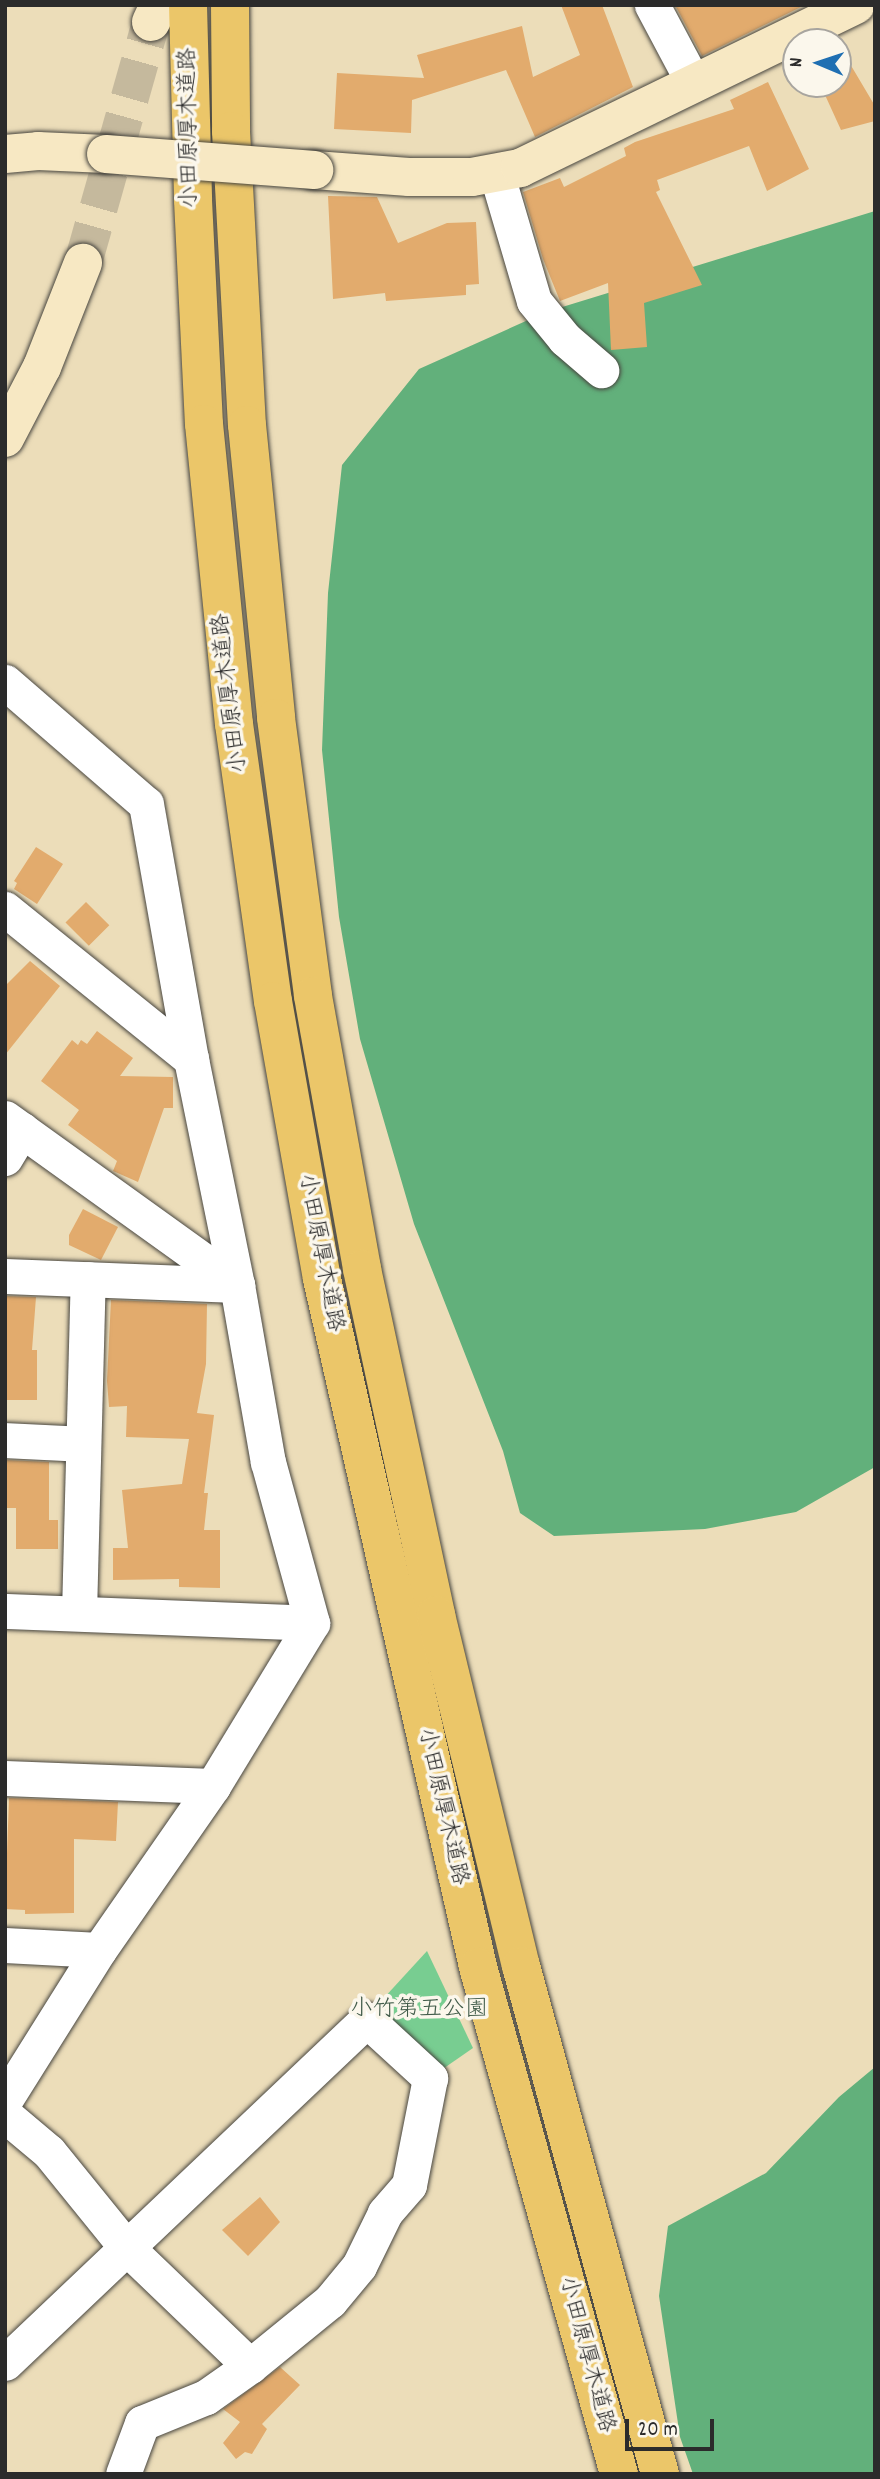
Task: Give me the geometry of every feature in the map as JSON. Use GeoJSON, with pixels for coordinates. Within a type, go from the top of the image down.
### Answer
{"type":"FeatureCollection","features":[{"type":"Feature","properties":{"kind":"highway","name":"小田原厚木道路"},"geometry":{"type":"LineString","coordinates":[[188,5],[193,200],[204,425],[234,724],[275,1014],[323,1279],[475,1954],[619,2474]]}},
{"type":"Feature","properties":{"kind":"highway","name":"小田原厚木道路"},"geometry":{"type":"LineString","coordinates":[[230,5],[231,131],[247,425],[276,718],[313,996],[357,1241],[436,1615],[514,1939],[660,2474]]}},
{"type":"Feature","properties":{"kind":"highway"},"geometry":{"type":"LineString","coordinates":[[231,131],[253,5]]}},
{"type":"Feature","properties":{"kind":"street"},"geometry":{"type":"LineString","coordinates":[[652,5],[694,84]]}},
{"type":"Feature","properties":{"kind":"street"},"geometry":{"type":"LineString","coordinates":[[5,154],[38,151],[409,177],[472,177],[496,173],[520,168],[856,5]]}},
{"type":"Feature","properties":{"kind":"street"},"geometry":{"type":"LineString","coordinates":[[496,173],[534,301],[565,340],[601,370]]}},
{"type":"Feature","properties":{"kind":"street"},"geometry":{"type":"LineString","coordinates":[[5,438],[42,367],[83,262]]}},
{"type":"Feature","properties":{"kind":"street"},"geometry":{"type":"LineString","coordinates":[[5,682],[146,804],[191,1059],[237,1285],[268,1462],[312,1623],[213,1786],[99,1950],[5,2100]]}},
{"type":"Feature","properties":{"kind":"street"},"geometry":{"type":"LineString","coordinates":[[5,909],[191,1059]]}},
{"type":"Feature","properties":{"kind":"street"},"geometry":{"type":"LineString","coordinates":[[11,1135],[237,1285]]}},
{"type":"Feature","properties":{"kind":"street"},"geometry":{"type":"LineString","coordinates":[[5,1276],[237,1285]]}},
{"type":"Feature","properties":{"kind":"street"},"geometry":{"type":"LineString","coordinates":[[79,1613],[88,1279]]}},
{"type":"Feature","properties":{"kind":"street"},"geometry":{"type":"LineString","coordinates":[[5,1440],[83,1444]]}},
{"type":"Feature","properties":{"kind":"street"},"geometry":{"type":"LineString","coordinates":[[5,1611],[312,1623]]}},
{"type":"Feature","properties":{"kind":"street"},"geometry":{"type":"LineString","coordinates":[[5,1777],[213,1786]]}},
{"type":"Feature","properties":{"kind":"street"},"geometry":{"type":"LineString","coordinates":[[5,1945],[99,1950]]}},
{"type":"Feature","properties":{"kind":"street"},"geometry":{"type":"LineString","coordinates":[[5,2363],[368,2020],[430,2078],[410,2185],[385,2213],[359,2266],[330,2301],[250,2366],[206,2397],[142,2423],[123,2474]]}},
{"type":"Feature","properties":{"kind":"street"},"geometry":{"type":"LineString","coordinates":[[5,2115],[49,2152],[126,2247],[250,2366]]}},
{"type":"Feature","properties":{"kind":"green space"},"geometry":{"type":"Polygon","coordinates":[[[875,211],[875,1467],[796,1512],[705,1529],[554,1536],[520,1513],[503,1451],[414,1224],[360,1039],[339,917],[322,750],[328,593],[342,465],[419,369],[546,312],[875,211]]]}},
{"type":"Feature","properties":{"kind":"green space","name":"小竹第五公園"},"geometry":{"type":"Polygon","coordinates":[[[427,1951],[473,2048],[437,2073],[371,2012],[427,1951]]]}},
{"type":"Feature","properties":{"kind":"green space"},"geometry":{"type":"Polygon","coordinates":[[[875,2067],[875,2474],[693,2474],[680,2437],[659,2296],[668,2226],[766,2173],[839,2097],[875,2067]]]}},
{"type":"Feature","properties":{"kind":"building"},"geometry":{"type":"Polygon","coordinates":[[[561,5],[602,5],[633,87],[535,137],[506,70],[412,100],[411,133],[334,129],[337,73],[424,78],[417,55],[522,26],[533,77],[580,55],[561,5]]]}},
{"type":"Feature","properties":{"kind":"building"},"geometry":{"type":"Polygon","coordinates":[[[675,5],[805,5],[702,56],[675,5]]]}},
{"type":"Feature","properties":{"kind":"building"},"geometry":{"type":"Polygon","coordinates":[[[852,67],[875,106],[875,121],[841,130],[826,98],[852,98],[852,67]]]}},
{"type":"Feature","properties":{"kind":"building"},"geometry":{"type":"Polygon","coordinates":[[[768,82],[809,169],[767,191],[749,146],[657,180],[660,190],[656,192],[702,285],[644,303],[647,347],[611,350],[608,283],[560,301],[543,259],[523,192],[560,178],[564,187],[626,156],[624,148],[635,142],[734,109],[730,100],[768,82]]]}},
{"type":"Feature","properties":{"kind":"building"},"geometry":{"type":"Polygon","coordinates":[[[328,196],[377,197],[398,243],[447,223],[476,222],[479,284],[466,285],[466,295],[386,301],[385,293],[333,299],[328,196]]]}},
{"type":"Feature","properties":{"kind":"building"},"geometry":{"type":"Polygon","coordinates":[[[36,847],[63,864],[37,904],[14,889],[17,883],[14,881],[36,847]]]}},
{"type":"Feature","properties":{"kind":"building"},"geometry":{"type":"Polygon","coordinates":[[[86,902],[109,925],[89,946],[65,923],[86,902]]]}},
{"type":"Feature","properties":{"kind":"building"},"geometry":{"type":"Polygon","coordinates":[[[30,961],[60,986],[5,1055],[5,986],[30,961]]]}},
{"type":"Feature","properties":{"kind":"building"},"geometry":{"type":"Polygon","coordinates":[[[97,1031],[133,1058],[120,1076],[173,1077],[173,1108],[164,1108],[138,1182],[113,1171],[117,1161],[68,1125],[79,1110],[41,1081],[72,1040],[78,1045],[81,1040],[87,1044],[97,1031]]]}},
{"type":"Feature","properties":{"kind":"building"},"geometry":{"type":"Polygon","coordinates":[[[83,1209],[118,1227],[101,1260],[69,1245],[69,1235],[83,1209]]]}},
{"type":"Feature","properties":{"kind":"building"},"geometry":{"type":"Polygon","coordinates":[[[5,1296],[36,1297],[32,1350],[37,1350],[37,1400],[7,1400],[5,1296]]]}},
{"type":"Feature","properties":{"kind":"building"},"geometry":{"type":"Polygon","coordinates":[[[111,1300],[207,1304],[206,1364],[197,1413],[214,1415],[204,1493],[208,1493],[204,1530],[220,1530],[220,1588],[179,1587],[179,1579],[113,1580],[113,1548],[128,1548],[122,1490],[182,1484],[189,1439],[126,1437],[127,1406],[109,1407],[107,1381],[111,1300]]]}},
{"type":"Feature","properties":{"kind":"building"},"geometry":{"type":"Polygon","coordinates":[[[5,1460],[49,1462],[49,1520],[58,1520],[58,1549],[16,1549],[16,1508],[5,1508],[5,1460]]]}},
{"type":"Feature","properties":{"kind":"building"},"geometry":{"type":"Polygon","coordinates":[[[9,1798],[118,1802],[116,1841],[74,1839],[74,1913],[25,1914],[25,1910],[5,1909],[9,1798]]]}},
{"type":"Feature","properties":{"kind":"building"},"geometry":{"type":"Polygon","coordinates":[[[260,2197],[280,2222],[248,2256],[222,2230],[260,2197]]]}},
{"type":"Feature","properties":{"kind":"building"},"geometry":{"type":"Polygon","coordinates":[[[280,2367],[300,2385],[262,2424],[267,2429],[252,2454],[245,2452],[236,2459],[223,2443],[240,2422],[223,2409],[280,2367]]]}},
{"type":"Feature","properties":{"kind":"tunnel"},"geometry":{"type":"LineString","coordinates":[[83,263],[151,22]]}}]}
